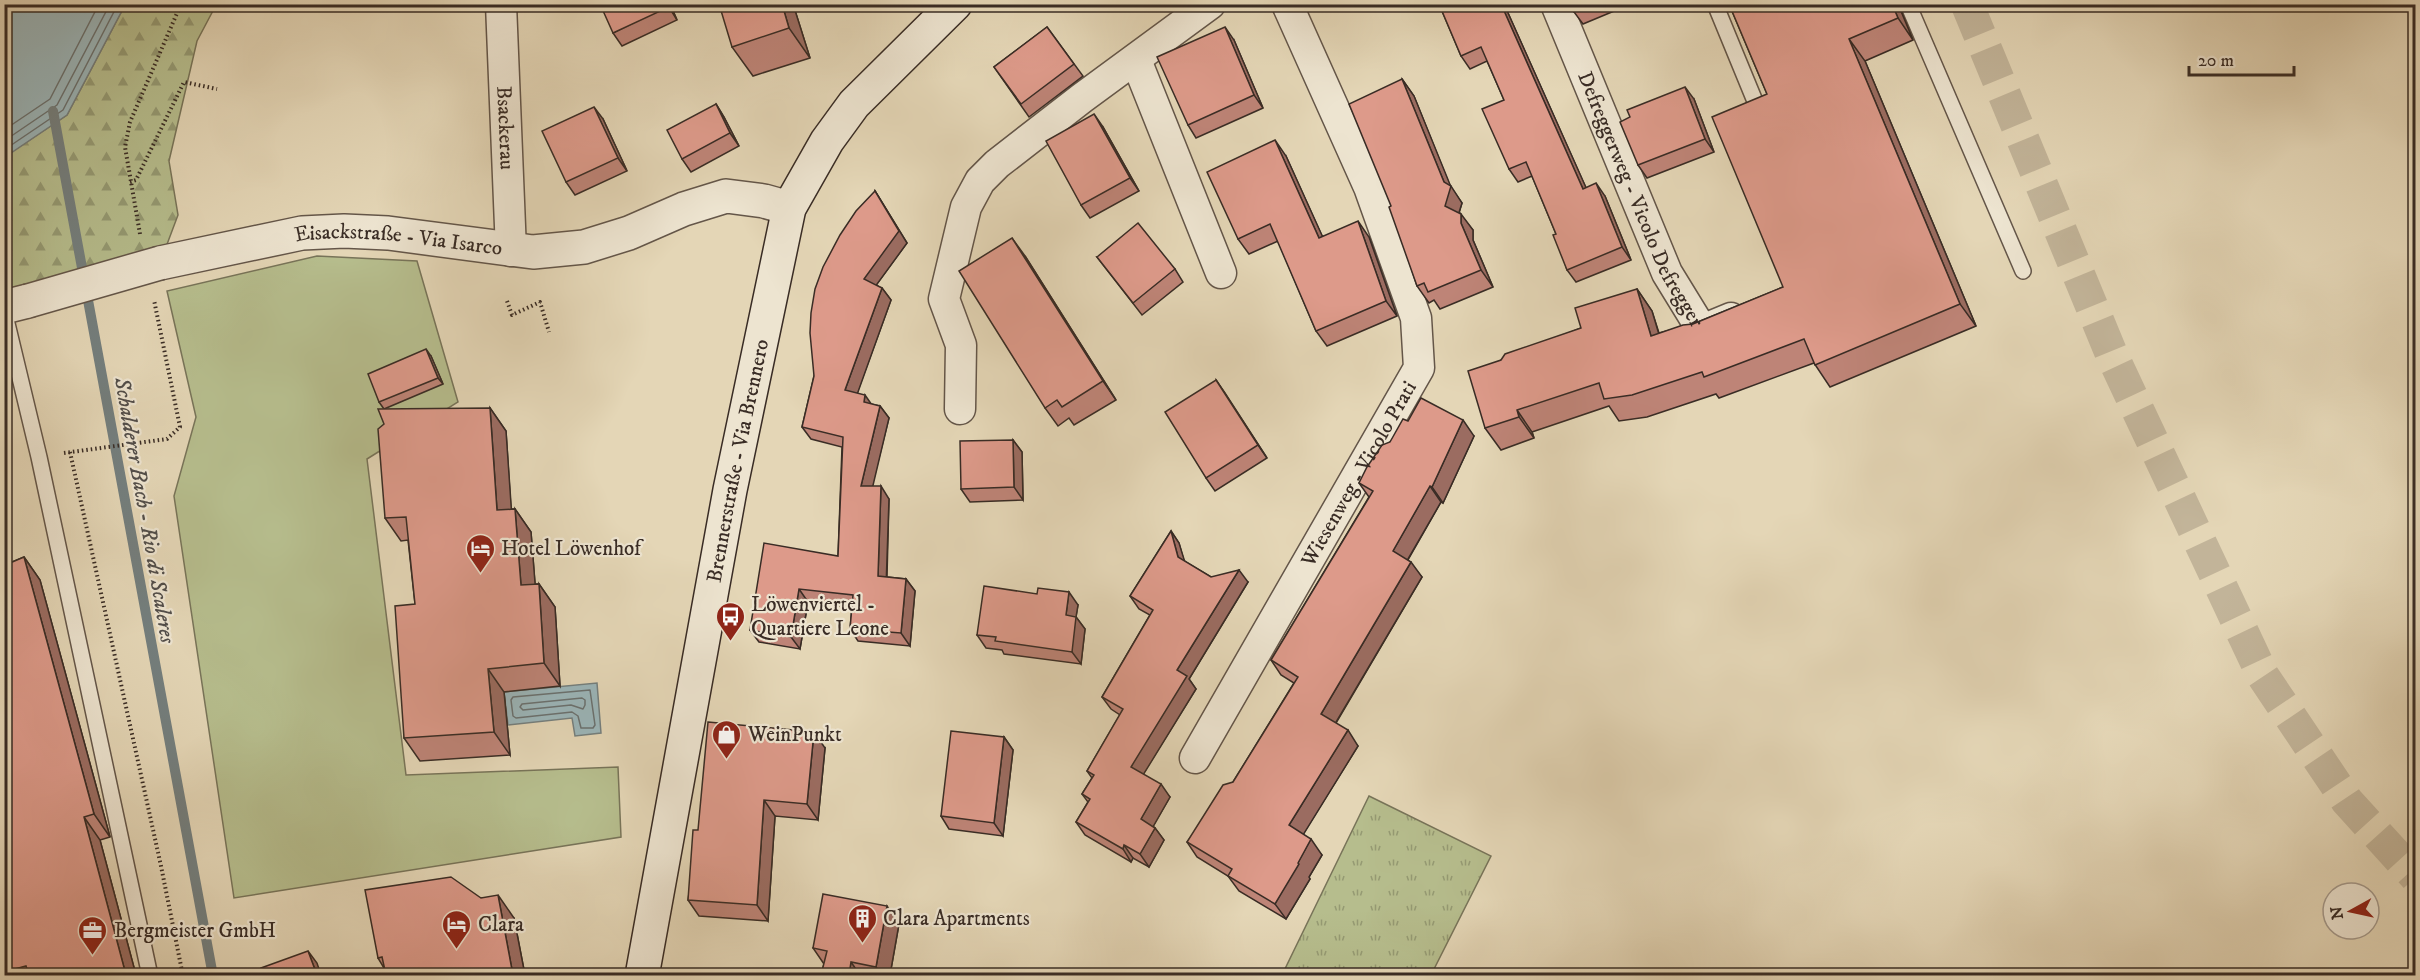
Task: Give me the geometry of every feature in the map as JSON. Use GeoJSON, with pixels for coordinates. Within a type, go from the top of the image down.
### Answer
{"type":"FeatureCollection","features":[{"type":"Feature","properties":{"kind":"main road","name":"Brennerstraße - Via Brennero"},"geometry":{"type":"LineString","coordinates":[[642,975],[730,490],[781,237],[789,208],[827,141],[854,104],[955,4]]}},
{"type":"Feature","properties":{"kind":"main road","name":"Eisackstraße - Via Isarco"},"geometry":{"type":"LineString","coordinates":[[12,306],[151,251],[302,233],[344,231],[388,233],[511,251],[533,252],[584,247],[629,233],[684,209],[726,196],[764,201],[789,208]]}},
{"type":"Feature","properties":{"kind":"street","name":"Bsackerau"},"geometry":{"type":"LineString","coordinates":[[501,4],[511,251]]}},
{"type":"Feature","properties":{"kind":"street"},"geometry":{"type":"LineString","coordinates":[[960,409],[961,345],[944,299],[966,207],[980,182],[997,164],[1210,4]]}},
{"type":"Feature","properties":{"kind":"street","name":"Wiesenweg - Vicolo Prati"},"geometry":{"type":"LineString","coordinates":[[1195,758],[1419,368],[1416,318],[1370,188],[1287,4]]}},
{"type":"Feature","properties":{"kind":"street","name":"Defreggerweg - Vicolo Defregger"},"geometry":{"type":"LineString","coordinates":[[1556,4],[1667,273],[1702,330],[1754,309]]}},
{"type":"Feature","properties":{"kind":"street"},"geometry":{"type":"LineString","coordinates":[[1136,60],[1221,273]]}},
{"type":"Feature","properties":{"kind":"lane"},"geometry":{"type":"LineString","coordinates":[[1715,4],[1759,111]]}},
{"type":"Feature","properties":{"kind":"lane"},"geometry":{"type":"LineString","coordinates":[[1908,4],[2023,271]]}},
{"type":"Feature","properties":{"kind":"lane"},"geometry":{"type":"LineString","coordinates":[[12,306],[39,457],[150,975]]}},
{"type":"Feature","properties":{"kind":"path"},"geometry":{"type":"LineString","coordinates":[[151,251],[130,182],[125,147],[130,122],[181,4]]}},
{"type":"Feature","properties":{"kind":"path"},"geometry":{"type":"LineString","coordinates":[[130,182],[136,180],[184,82],[217,89]]}},
{"type":"Feature","properties":{"kind":"path"},"geometry":{"type":"LineString","coordinates":[[154,298],[180,427],[167,439],[70,452],[72,470],[159,855],[183,975]]}},
{"type":"Feature","properties":{"kind":"path"},"geometry":{"type":"LineString","coordinates":[[507,301],[512,315],[540,302],[549,332]]}},
{"type":"Feature","properties":{"kind":"green space"},"geometry":{"type":"Polygon","coordinates":[[[125,5],[216,5],[197,41],[169,161],[178,215],[160,263],[5,307],[4,157],[67,115],[125,5]]]}},
{"type":"Feature","properties":{"kind":"green space"},"geometry":{"type":"Polygon","coordinates":[[[317,256],[417,261],[458,402],[367,459],[406,775],[618,767],[621,837],[234,898],[174,496],[196,417],[167,291],[317,256]]]}},
{"type":"Feature","properties":{"kind":"green space"},"geometry":{"type":"Polygon","coordinates":[[[1369,796],[1491,856],[1431,975],[1282,975],[1369,796]]]}},
{"type":"Feature","properties":{"kind":"water"},"geometry":{"type":"Polygon","coordinates":[[[12,5],[125,5],[67,115],[5,157],[4,18],[12,5]]]}},
{"type":"Feature","properties":{"kind":"water"},"geometry":{"type":"Polygon","coordinates":[[[597,683],[601,733],[575,736],[572,718],[508,725],[504,692],[597,683]]]}},
{"type":"Feature","properties":{"kind":"building"},"geometry":{"type":"Polygon","coordinates":[[[600,4],[667,4],[669,7],[613,33],[600,4]]]}},
{"type":"Feature","properties":{"kind":"building"},"geometry":{"type":"Polygon","coordinates":[[[719,4],[782,4],[789,28],[732,47],[719,4]]]}},
{"type":"Feature","properties":{"kind":"building"},"geometry":{"type":"Polygon","coordinates":[[[1439,4],[1501,4],[1583,189],[1596,183],[1622,247],[1567,270],[1553,235],[1556,234],[1526,162],[1509,169],[1482,109],[1504,100],[1481,47],[1461,56],[1439,4]]]}},
{"type":"Feature","properties":{"kind":"building"},"geometry":{"type":"Polygon","coordinates":[[[1571,4],[1592,4],[1574,12],[1571,4]]]}},
{"type":"Feature","properties":{"kind":"building"},"geometry":{"type":"Polygon","coordinates":[[[1729,4],[1892,4],[1898,18],[1849,39],[1960,304],[1815,365],[1804,339],[1704,377],[1702,372],[1632,395],[1604,399],[1599,383],[1517,410],[1519,417],[1485,428],[1468,371],[1501,360],[1505,354],[1581,328],[1575,308],[1637,289],[1651,336],[1693,324],[1783,287],[1712,117],[1767,94],[1729,4]]]}},
{"type":"Feature","properties":{"kind":"building"},"geometry":{"type":"Polygon","coordinates":[[[1047,27],[1074,64],[1021,104],[994,67],[1047,27]]]}},
{"type":"Feature","properties":{"kind":"building"},"geometry":{"type":"Polygon","coordinates":[[[1225,27],[1254,95],[1188,125],[1157,57],[1225,27]]]}},
{"type":"Feature","properties":{"kind":"building"},"geometry":{"type":"Polygon","coordinates":[[[1402,79],[1444,182],[1451,186],[1445,206],[1461,214],[1461,223],[1481,270],[1428,292],[1424,283],[1417,286],[1389,207],[1391,206],[1349,104],[1402,79]]]}},
{"type":"Feature","properties":{"kind":"building"},"geometry":{"type":"Polygon","coordinates":[[[1685,87],[1705,139],[1638,165],[1620,122],[1630,117],[1627,110],[1685,87]]]}},
{"type":"Feature","properties":{"kind":"building"},"geometry":{"type":"Polygon","coordinates":[[[716,104],[730,133],[682,159],[667,130],[716,104]]]}},
{"type":"Feature","properties":{"kind":"building"},"geometry":{"type":"Polygon","coordinates":[[[594,107],[618,158],[566,182],[542,131],[594,107]]]}},
{"type":"Feature","properties":{"kind":"building"},"geometry":{"type":"Polygon","coordinates":[[[1094,114],[1130,178],[1081,205],[1046,141],[1094,114]]]}},
{"type":"Feature","properties":{"kind":"building"},"geometry":{"type":"Polygon","coordinates":[[[1275,140],[1319,238],[1358,221],[1386,301],[1316,331],[1270,224],[1238,239],[1207,172],[1275,140]]]}},
{"type":"Feature","properties":{"kind":"building"},"geometry":{"type":"Polygon","coordinates":[[[875,191],[899,231],[864,279],[882,288],[845,390],[865,395],[864,402],[880,406],[861,486],[881,486],[878,576],[906,579],[901,633],[850,629],[853,595],[799,589],[791,637],[750,630],[764,543],[838,556],[843,437],[802,427],[814,376],[810,333],[811,313],[815,289],[823,267],[856,211],[875,191]]]}},
{"type":"Feature","properties":{"kind":"building"},"geometry":{"type":"Polygon","coordinates":[[[1138,223],[1175,269],[1133,303],[1097,257],[1138,223]]]}},
{"type":"Feature","properties":{"kind":"building"},"geometry":{"type":"Polygon","coordinates":[[[1012,238],[1103,381],[1062,407],[1057,400],[1045,408],[959,271],[1012,238]]]}},
{"type":"Feature","properties":{"kind":"building"},"geometry":{"type":"Polygon","coordinates":[[[426,349],[438,378],[379,402],[368,374],[426,349]]]}},
{"type":"Feature","properties":{"kind":"building"},"geometry":{"type":"Polygon","coordinates":[[[1216,380],[1258,445],[1206,478],[1165,412],[1216,380]]]}},
{"type":"Feature","properties":{"kind":"building"},"geometry":{"type":"Polygon","coordinates":[[[1421,398],[1463,420],[1432,487],[1430,486],[1393,551],[1411,562],[1321,714],[1348,730],[1289,825],[1311,839],[1275,904],[1228,876],[1232,869],[1187,842],[1223,785],[1233,782],[1298,677],[1271,660],[1373,491],[1359,483],[1367,467],[1382,445],[1390,442],[1403,419],[1408,421],[1421,398]]]}},
{"type":"Feature","properties":{"kind":"building","name":"Hotel Löwenhof"},"geometry":{"type":"Polygon","coordinates":[[[490,408],[497,510],[515,509],[521,585],[539,584],[544,663],[488,669],[494,732],[404,738],[395,606],[415,604],[406,517],[385,518],[378,429],[384,424],[378,409],[490,408]]]}},
{"type":"Feature","properties":{"kind":"building"},"geometry":{"type":"Polygon","coordinates":[[[1013,440],[1014,487],[961,489],[960,441],[1013,440]]]}},
{"type":"Feature","properties":{"kind":"building"},"geometry":{"type":"Polygon","coordinates":[[[1171,531],[1178,557],[1211,577],[1239,570],[1177,670],[1187,676],[1131,767],[1161,784],[1141,819],[1155,828],[1140,854],[1124,845],[1123,849],[1076,822],[1090,799],[1082,794],[1094,775],[1087,771],[1123,709],[1102,697],[1153,610],[1130,596],[1171,531]]]}},
{"type":"Feature","properties":{"kind":"building"},"geometry":{"type":"Polygon","coordinates":[[[24,557],[94,814],[84,817],[126,975],[29,975],[26,966],[4,972],[4,564],[24,557]]]}},
{"type":"Feature","properties":{"kind":"building"},"geometry":{"type":"Polygon","coordinates":[[[984,586],[1037,594],[1038,588],[1069,592],[1066,615],[1076,617],[1072,652],[995,641],[996,637],[977,635],[984,586]]]}},
{"type":"Feature","properties":{"kind":"building"},"geometry":{"type":"Polygon","coordinates":[[[708,722],[814,732],[807,804],[764,800],[757,905],[688,900],[693,830],[698,830],[708,722]]]}},
{"type":"Feature","properties":{"kind":"building"},"geometry":{"type":"Polygon","coordinates":[[[951,731],[1004,737],[994,823],[941,816],[951,731]]]}},
{"type":"Feature","properties":{"kind":"building"},"geometry":{"type":"Polygon","coordinates":[[[451,877],[481,898],[498,895],[513,975],[386,975],[382,957],[378,958],[365,890],[451,877]]]}},
{"type":"Feature","properties":{"kind":"building","name":"Clara Apartments"},"geometry":{"type":"Polygon","coordinates":[[[823,894],[887,906],[876,967],[851,962],[849,975],[821,975],[827,951],[813,948],[823,894]]]}},
{"type":"Feature","properties":{"kind":"building"},"geometry":{"type":"Polygon","coordinates":[[[308,951],[317,975],[264,975],[261,968],[308,951]]]}},
{"type":"Feature","properties":{"kind":"waterway","name":"Schalderer Bach - Rio di Scaleres"},"geometry":{"type":"LineString","coordinates":[[53,111],[213,976]]}},
{"type":"Feature","properties":{"kind":"tunnel"},"geometry":{"type":"LineString","coordinates":[[1967,4],[2111,353],[2263,676],[2347,801],[2416,877]]}},
{"type":"Feature","properties":{"kind":"place","name":"Hotel Löwenhof"},"geometry":{"type":"Point","coordinates":[480,574]}},
{"type":"Feature","properties":{"kind":"place","name":"Löwenviertel - Quartiere Leone"},"geometry":{"type":"Point","coordinates":[730,642]}},
{"type":"Feature","properties":{"kind":"place","name":"WeinPunkt"},"geometry":{"type":"Point","coordinates":[727,760]}},
{"type":"Feature","properties":{"kind":"place","name":"Clara Apartments"},"geometry":{"type":"Point","coordinates":[862,944]}},
{"type":"Feature","properties":{"kind":"place","name":"Clara"},"geometry":{"type":"Point","coordinates":[457,950]}},
{"type":"Feature","properties":{"kind":"place","name":"Bergmeister GmbH"},"geometry":{"type":"Point","coordinates":[93,956]}}]}
